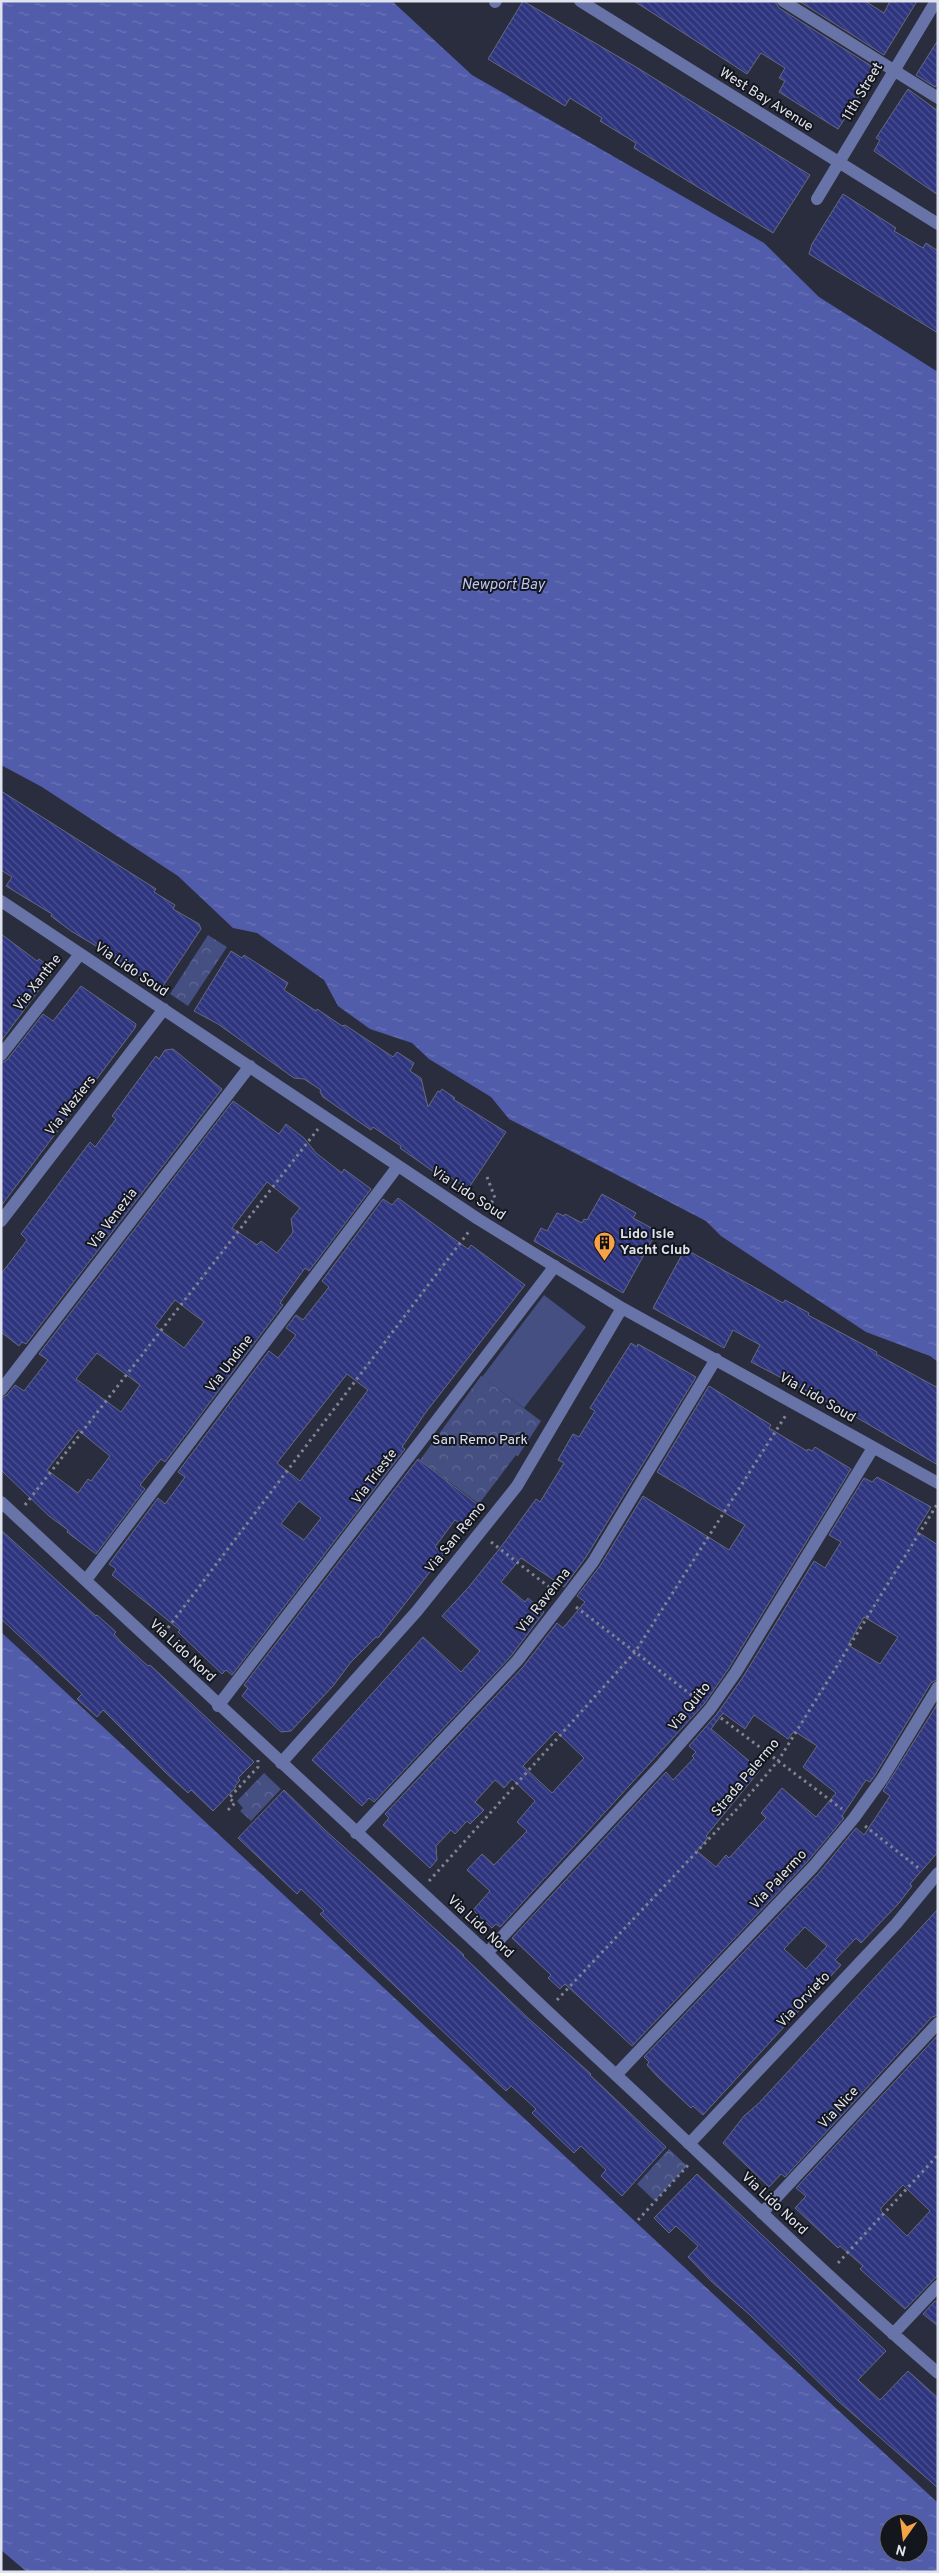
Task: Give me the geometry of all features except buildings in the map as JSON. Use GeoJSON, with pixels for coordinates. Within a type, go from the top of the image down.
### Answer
{"type":"FeatureCollection","features":[{"type":"Feature","properties":{"kind":"street","name":"West Bay Avenue"},"geometry":{"type":"LineString","coordinates":[[580,1],[938,224]]}},
{"type":"Feature","properties":{"kind":"street"},"geometry":{"type":"LineString","coordinates":[[782,1],[938,98]]}},
{"type":"Feature","properties":{"kind":"street","name":"11th Street"},"geometry":{"type":"LineString","coordinates":[[817,199],[936,1]]}},
{"type":"Feature","properties":{"kind":"street","name":"Via Lido Soud"},"geometry":{"type":"LineString","coordinates":[[1,901],[478,1220],[622,1308],[794,1402],[873,1448],[938,1482]]}},
{"type":"Feature","properties":{"kind":"street","name":"Via Xanthe"},"geometry":{"type":"LineString","coordinates":[[1,1055],[80,954]]}},
{"type":"Feature","properties":{"kind":"street","name":"Via Waziers"},"geometry":{"type":"LineString","coordinates":[[1,1221],[164,1009]]}},
{"type":"Feature","properties":{"kind":"street","name":"Via Venezia"},"geometry":{"type":"LineString","coordinates":[[1,1390],[250,1066]]}},
{"type":"Feature","properties":{"kind":"street","name":"Via Undine"},"geometry":{"type":"LineString","coordinates":[[86,1580],[398,1166]]}},
{"type":"Feature","properties":{"kind":"street","name":"Via Trieste"},"geometry":{"type":"LineString","coordinates":[[218,1706],[555,1266]]}},
{"type":"Feature","properties":{"kind":"street","name":"Via San Remo"},"geometry":{"type":"LineString","coordinates":[[281,1763],[417,1611],[517,1486],[622,1308]]}},
{"type":"Feature","properties":{"kind":"street","name":"Via Ravenna"},"geometry":{"type":"LineString","coordinates":[[356,1833],[516,1661],[566,1599],[593,1562],[716,1359]]}},
{"type":"Feature","properties":{"kind":"street","name":"Via Quito"},"geometry":{"type":"LineString","coordinates":[[486,1953],[662,1764],[710,1709],[736,1672],[873,1448]]}},
{"type":"Feature","properties":{"kind":"street","name":"Via Lido Nord"},"geometry":{"type":"LineString","coordinates":[[1,1502],[218,1706],[420,1891],[546,2012],[616,2075],[827,2274],[938,2373]]}},
{"type":"Feature","properties":{"kind":"street","name":"Via Palermo"},"geometry":{"type":"LineString","coordinates":[[616,2075],[813,1867],[854,1818],[882,1779],[938,1686]]}},
{"type":"Feature","properties":{"kind":"street","name":"Via Orvieto"},"geometry":{"type":"LineString","coordinates":[[689,2144],[896,1924],[938,1873]]}},
{"type":"Feature","properties":{"kind":"street","name":"Via Nice"},"geometry":{"type":"LineString","coordinates":[[762,2213],[938,2022]]}},
{"type":"Feature","properties":{"kind":"street"},"geometry":{"type":"LineString","coordinates":[[893,2334],[938,2286]]}},
{"type":"Feature","properties":{"kind":"path"},"geometry":{"type":"LineString","coordinates":[[16,1516],[326,1118]]}},
{"type":"Feature","properties":{"kind":"path"},"geometry":{"type":"LineString","coordinates":[[154,1646],[495,1198],[487,1176]]}},
{"type":"Feature","properties":{"kind":"path"},"geometry":{"type":"LineString","coordinates":[[420,1891],[635,1652],[794,1402]]}},
{"type":"Feature","properties":{"kind":"path","name":"Strada Palermo"},"geometry":{"type":"LineString","coordinates":[[546,2012],[738,1808],[778,1760],[938,1503]]}},
{"type":"Feature","properties":{"kind":"path"},"geometry":{"type":"LineString","coordinates":[[228,1810],[234,1803],[229,1798],[258,1767],[256,1762],[267,1751]]}},
{"type":"Feature","properties":{"kind":"path"},"geometry":{"type":"LineString","coordinates":[[638,2220],[699,2154]]}},
{"type":"Feature","properties":{"kind":"path"},"geometry":{"type":"LineString","coordinates":[[827,2274],[938,2155]]}},
{"type":"Feature","properties":{"kind":"green space"},"geometry":{"type":"Polygon","coordinates":[[[208,935],[227,947],[188,1006],[170,994],[208,935]]]}},
{"type":"Feature","properties":{"kind":"green space"},"geometry":{"type":"Polygon","coordinates":[[[544,1295],[586,1327],[524,1408],[482,1377],[544,1295]]]}},
{"type":"Feature","properties":{"kind":"green space","name":"San Remo Park"},"geometry":{"type":"Polygon","coordinates":[[[481,1376],[541,1421],[518,1456],[516,1455],[479,1504],[420,1460],[481,1376]]]}},
{"type":"Feature","properties":{"kind":"green space"},"geometry":{"type":"Polygon","coordinates":[[[264,1773],[281,1789],[251,1821],[240,1811],[243,1808],[237,1801],[264,1773]]]}},
{"type":"Feature","properties":{"kind":"green space"},"geometry":{"type":"Polygon","coordinates":[[[669,2149],[687,2166],[655,2201],[637,2184],[669,2149]]]}},
{"type":"Feature","properties":{"kind":"water","name":"Newport Bay"},"geometry":{"type":"Polygon","coordinates":[[[1,1],[392,1],[472,75],[764,243],[819,297],[938,372],[938,1362],[930,1356],[866,1332],[721,1236],[706,1221],[509,1119],[491,1097],[429,1059],[412,1043],[370,1029],[338,1006],[324,980],[257,933],[233,928],[178,876],[42,787],[1,765],[1,1]]]}},
{"type":"Feature","properties":{"kind":"water"},"geometry":{"type":"Polygon","coordinates":[[[1,1632],[938,2503],[938,2572],[27,2572],[1,2550],[1,1632]]]}},
{"type":"Feature","properties":{"kind":"place","name":"Lido Isle Yacht Club"},"geometry":{"type":"Point","coordinates":[604,1261]}}]}
